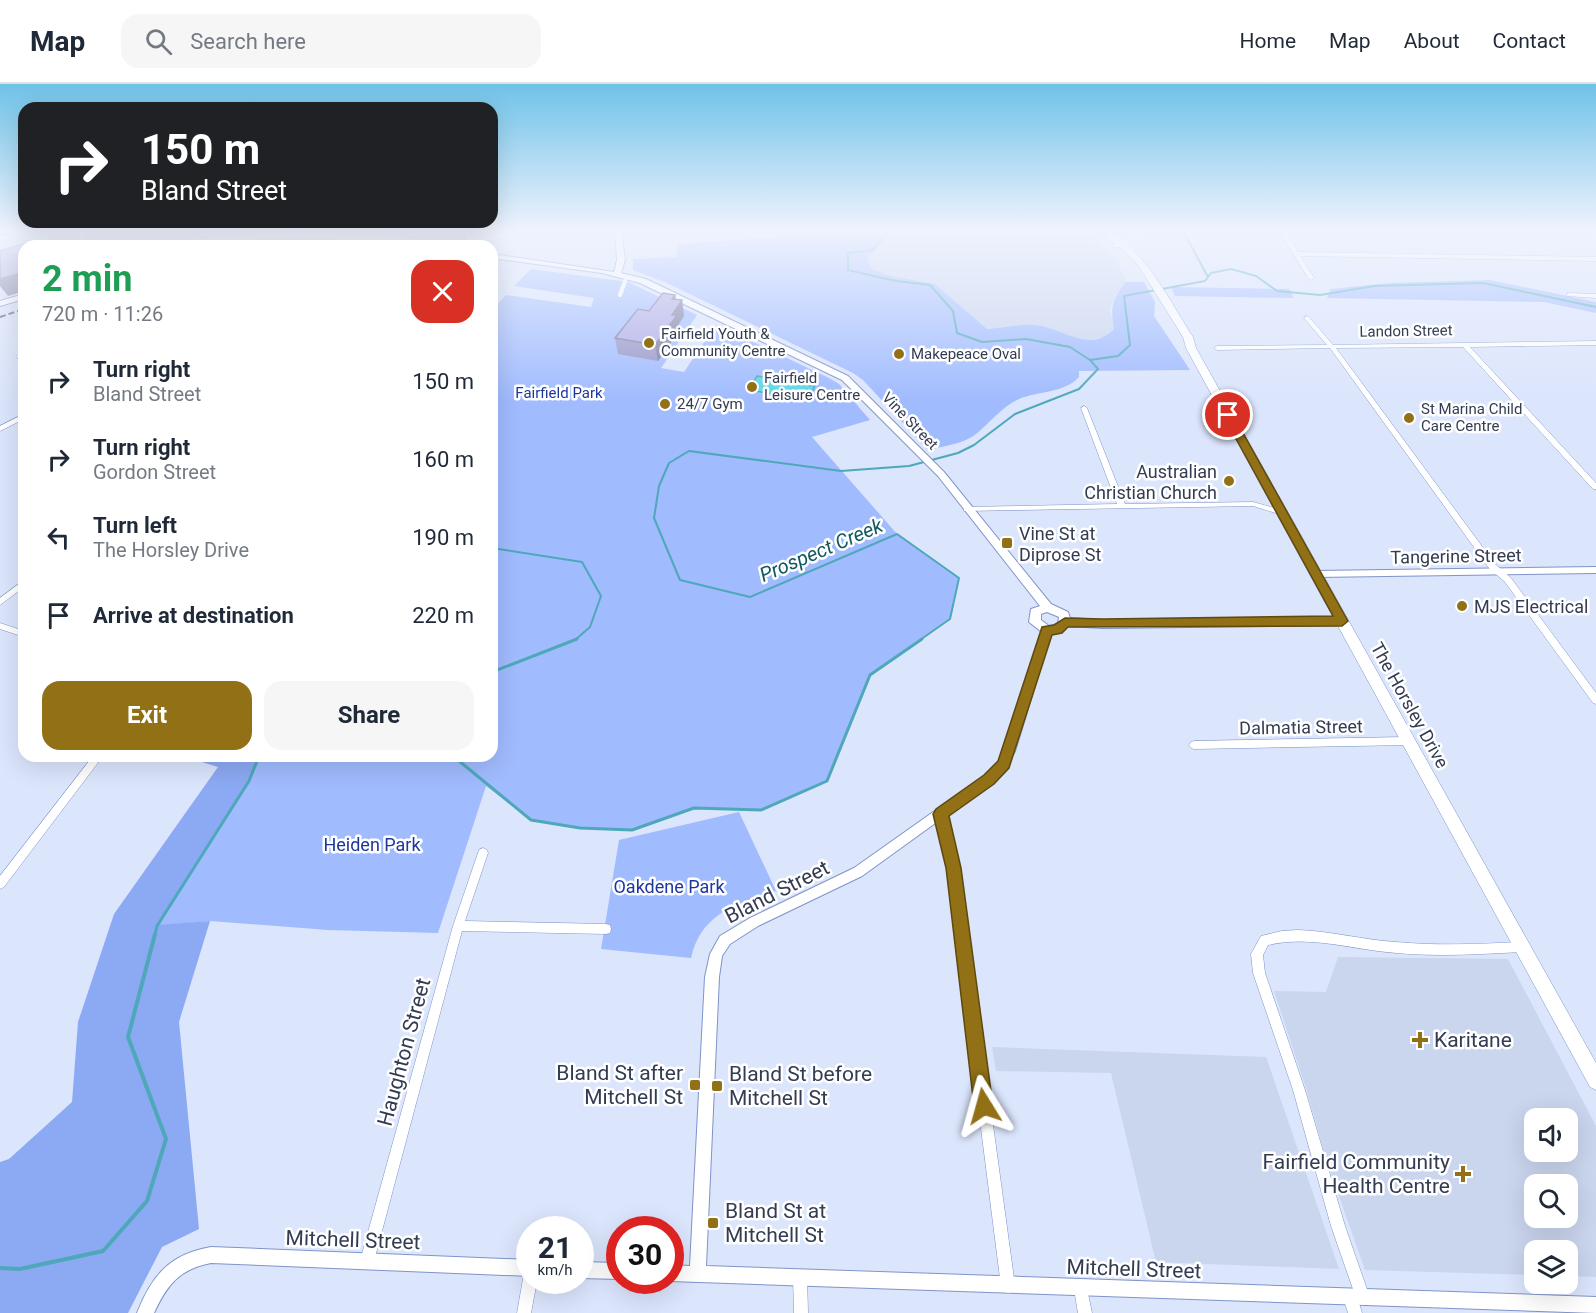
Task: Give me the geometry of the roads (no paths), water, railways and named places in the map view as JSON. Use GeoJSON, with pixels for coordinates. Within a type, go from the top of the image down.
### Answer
{"type":"FeatureCollection","features":[{"type":"Feature","properties":{"kind":"main road","name":"Vine Street"},"geometry":{"type":"LineString","coordinates":[[658,286],[838,373],[940,474],[1047,607]]}},
{"type":"Feature","properties":{"kind":"main road","name":"The Horsley Drive"},"geometry":{"type":"LineString","coordinates":[[1150,286],[1155,302],[1178,338],[1191,348]]}},
{"type":"Feature","properties":{"kind":"main road","name":"The Horsley Drive"},"geometry":{"type":"LineString","coordinates":[[1153,286],[1188,337],[1191,348],[1596,1081]]}},
{"type":"Feature","properties":{"kind":"main road"},"geometry":{"type":"LineString","coordinates":[[0,304],[18,298]]}},
{"type":"Feature","properties":{"kind":"main road"},"geometry":{"type":"LineString","coordinates":[[1065,622],[1061,612],[1047,607],[1038,609],[1033,615],[1038,626],[1047,630],[1057,630],[1065,622],[1103,624],[1342,621]]}},
{"type":"Feature","properties":{"kind":"street"},"geometry":{"type":"LineString","coordinates":[[620,295],[621,286]]}},
{"type":"Feature","properties":{"kind":"street"},"geometry":{"type":"LineString","coordinates":[[1569,295],[1596,296]]}},
{"type":"Feature","properties":{"kind":"street"},"geometry":{"type":"LineString","coordinates":[[1307,318],[1331,346],[1452,513],[1497,571],[1508,580],[1596,700]]}},
{"type":"Feature","properties":{"kind":"street","name":"Landon Street"},"geometry":{"type":"LineString","coordinates":[[1217,348],[1596,343]]}},
{"type":"Feature","properties":{"kind":"street"},"geometry":{"type":"LineString","coordinates":[[1464,344],[1596,487]]}},
{"type":"Feature","properties":{"kind":"street"},"geometry":{"type":"LineString","coordinates":[[1084,408],[1122,506]]}},
{"type":"Feature","properties":{"kind":"street"},"geometry":{"type":"LineString","coordinates":[[0,429],[18,419]]}},
{"type":"Feature","properties":{"kind":"street"},"geometry":{"type":"LineString","coordinates":[[1253,504],[1272,495]]}},
{"type":"Feature","properties":{"kind":"street"},"geometry":{"type":"LineString","coordinates":[[968,509],[1253,504],[1282,513]]}},
{"type":"Feature","properties":{"kind":"street","name":"Tangerine Street"},"geometry":{"type":"LineString","coordinates":[[1316,574],[1596,570]]}},
{"type":"Feature","properties":{"kind":"street"},"geometry":{"type":"LineString","coordinates":[[0,602],[18,588]]}},
{"type":"Feature","properties":{"kind":"street"},"geometry":{"type":"LineString","coordinates":[[0,626],[18,632]]}},
{"type":"Feature","properties":{"kind":"street","name":"Bland Street"},"geometry":{"type":"LineString","coordinates":[[698,1274],[712,976],[719,948],[725,940],[754,922],[849,877],[989,779],[1004,764],[1047,630]]}},
{"type":"Feature","properties":{"kind":"street","name":"Dalmatia Street"},"geometry":{"type":"LineString","coordinates":[[1194,745],[1408,741]]}},
{"type":"Feature","properties":{"kind":"street"},"geometry":{"type":"LineString","coordinates":[[0,884],[93,762]]}},
{"type":"Feature","properties":{"kind":"street"},"geometry":{"type":"LineString","coordinates":[[941,814],[954,868],[1008,1286]]}},
{"type":"Feature","properties":{"kind":"street","name":"Haughton Street"},"geometry":{"type":"LineString","coordinates":[[367,1261],[458,927],[483,853]]}},
{"type":"Feature","properties":{"kind":"street"},"geometry":{"type":"LineString","coordinates":[[458,927],[606,929]]}},
{"type":"Feature","properties":{"kind":"street"},"geometry":{"type":"LineString","coordinates":[[1355,1313],[1356,1298],[1338,1226],[1299,1090],[1259,973],[1257,954],[1265,940],[1286,934],[1309,934],[1396,948],[1522,947]]}},
{"type":"Feature","properties":{"kind":"street","name":"Mitchell Street"},"geometry":{"type":"LineString","coordinates":[[145,1313],[155,1292],[177,1265],[194,1257],[211,1255],[516,1267]]}},
{"type":"Feature","properties":{"kind":"street","name":"Mitchell Street"},"geometry":{"type":"LineString","coordinates":[[684,1274],[1596,1305]]}},
{"type":"Feature","properties":{"kind":"street"},"geometry":{"type":"LineString","coordinates":[[800,1277],[801,1313]]}},
{"type":"Feature","properties":{"kind":"street"},"geometry":{"type":"LineString","coordinates":[[1081,1289],[1085,1313]]}},
{"type":"Feature","properties":{"kind":"street"},"geometry":{"type":"LineString","coordinates":[[524,1313],[527,1294]]}},
{"type":"Feature","properties":{"kind":"waterway","name":"Prospect Creek"},"geometry":{"type":"LineString","coordinates":[[931,286],[953,311],[957,333],[982,342],[1026,339],[1070,347],[1090,360]]}},
{"type":"Feature","properties":{"kind":"waterway"},"geometry":{"type":"LineString","coordinates":[[1090,360],[1118,356],[1130,345],[1124,296],[1176,286]]}},
{"type":"Feature","properties":{"kind":"waterway"},"geometry":{"type":"LineString","coordinates":[[1270,286],[1277,291],[1320,295],[1372,286]]}},
{"type":"Feature","properties":{"kind":"waterway"},"geometry":{"type":"LineString","coordinates":[[1499,286],[1596,307]]}},
{"type":"Feature","properties":{"kind":"waterway","name":"Prospect Creek"},"geometry":{"type":"LineString","coordinates":[[920,640],[950,619],[959,578],[897,534],[750,597],[680,580],[654,518],[659,486],[669,463],[689,451],[841,471],[909,466],[958,453],[974,445],[1015,414],[1079,389],[1098,369],[1090,360]]}},
{"type":"Feature","properties":{"kind":"waterway","name":"Prospect Creek"},"geometry":{"type":"LineString","coordinates":[[498,549],[582,562],[601,596],[590,627],[575,640]]}},
{"type":"Feature","properties":{"kind":"waterway","name":"Prospect Creek"},"geometry":{"type":"LineString","coordinates":[[460,762],[531,820],[580,828],[632,830],[694,808],[761,810],[827,781],[870,675],[922,639]]}},
{"type":"Feature","properties":{"kind":"waterway","name":"Prospect Creek"},"geometry":{"type":"LineString","coordinates":[[498,670],[575,640]]}},
{"type":"Feature","properties":{"kind":"waterway","name":"Prospect Creek"},"geometry":{"type":"LineString","coordinates":[[155,935],[157,926],[249,781],[257,762]]}},
{"type":"Feature","properties":{"kind":"waterway","name":"Prospect Creek"},"geometry":{"type":"LineString","coordinates":[[0,1268],[20,1269],[103,1251],[147,1201],[166,1139],[128,1037],[155,934]]}},
{"type":"Feature","properties":{"kind":"railway"},"geometry":{"type":"LineString","coordinates":[[0,317],[18,311]]}},
{"type":"Feature","properties":{"kind":"place","name":"Fairfield Youth & Community Centre"},"geometry":{"type":"Point","coordinates":[649,343]}},
{"type":"Feature","properties":{"kind":"place","name":"Makepeace Oval"},"geometry":{"type":"Point","coordinates":[899,354]}},
{"type":"Feature","properties":{"kind":"place","name":"Fairfield Leisure Centre"},"geometry":{"type":"Point","coordinates":[752,387]}},
{"type":"Feature","properties":{"kind":"place","name":"24/7 Gym"},"geometry":{"type":"Point","coordinates":[665,404]}},
{"type":"Feature","properties":{"kind":"place","name":"St Marina Child Care Centre"},"geometry":{"type":"Point","coordinates":[1409,418]}},
{"type":"Feature","properties":{"kind":"place","name":"Australian Christian Church"},"geometry":{"type":"Point","coordinates":[1229,481]}},
{"type":"Feature","properties":{"kind":"place","name":"Vine St at Diprose St"},"geometry":{"type":"Point","coordinates":[1007,543]}},
{"type":"Feature","properties":{"kind":"place","name":"MJS Electrical"},"geometry":{"type":"Point","coordinates":[1462,606]}},
{"type":"Feature","properties":{"kind":"place","name":"Karitane"},"geometry":{"type":"Point","coordinates":[1420,1040]}},
{"type":"Feature","properties":{"kind":"place","name":"Bland St after Mitchell St"},"geometry":{"type":"Point","coordinates":[695,1085]}},
{"type":"Feature","properties":{"kind":"place","name":"Bland St before Mitchell St"},"geometry":{"type":"Point","coordinates":[717,1086]}},
{"type":"Feature","properties":{"kind":"place","name":"Fairfield Community Health Centre"},"geometry":{"type":"Point","coordinates":[1463,1174]}},
{"type":"Feature","properties":{"kind":"place","name":"Bland St at Mitchell St"},"geometry":{"type":"Point","coordinates":[713,1223]}},
{"type":"Feature","properties":{"kind":"park label","name":"Fairfield Park"},"geometry":{"type":"Point","coordinates":[559,393]}},
{"type":"Feature","properties":{"kind":"park label","name":"Heiden Park"},"geometry":{"type":"Point","coordinates":[372,844]}},
{"type":"Feature","properties":{"kind":"park label","name":"Oakdene Park"},"geometry":{"type":"Point","coordinates":[669,886]}}]}
